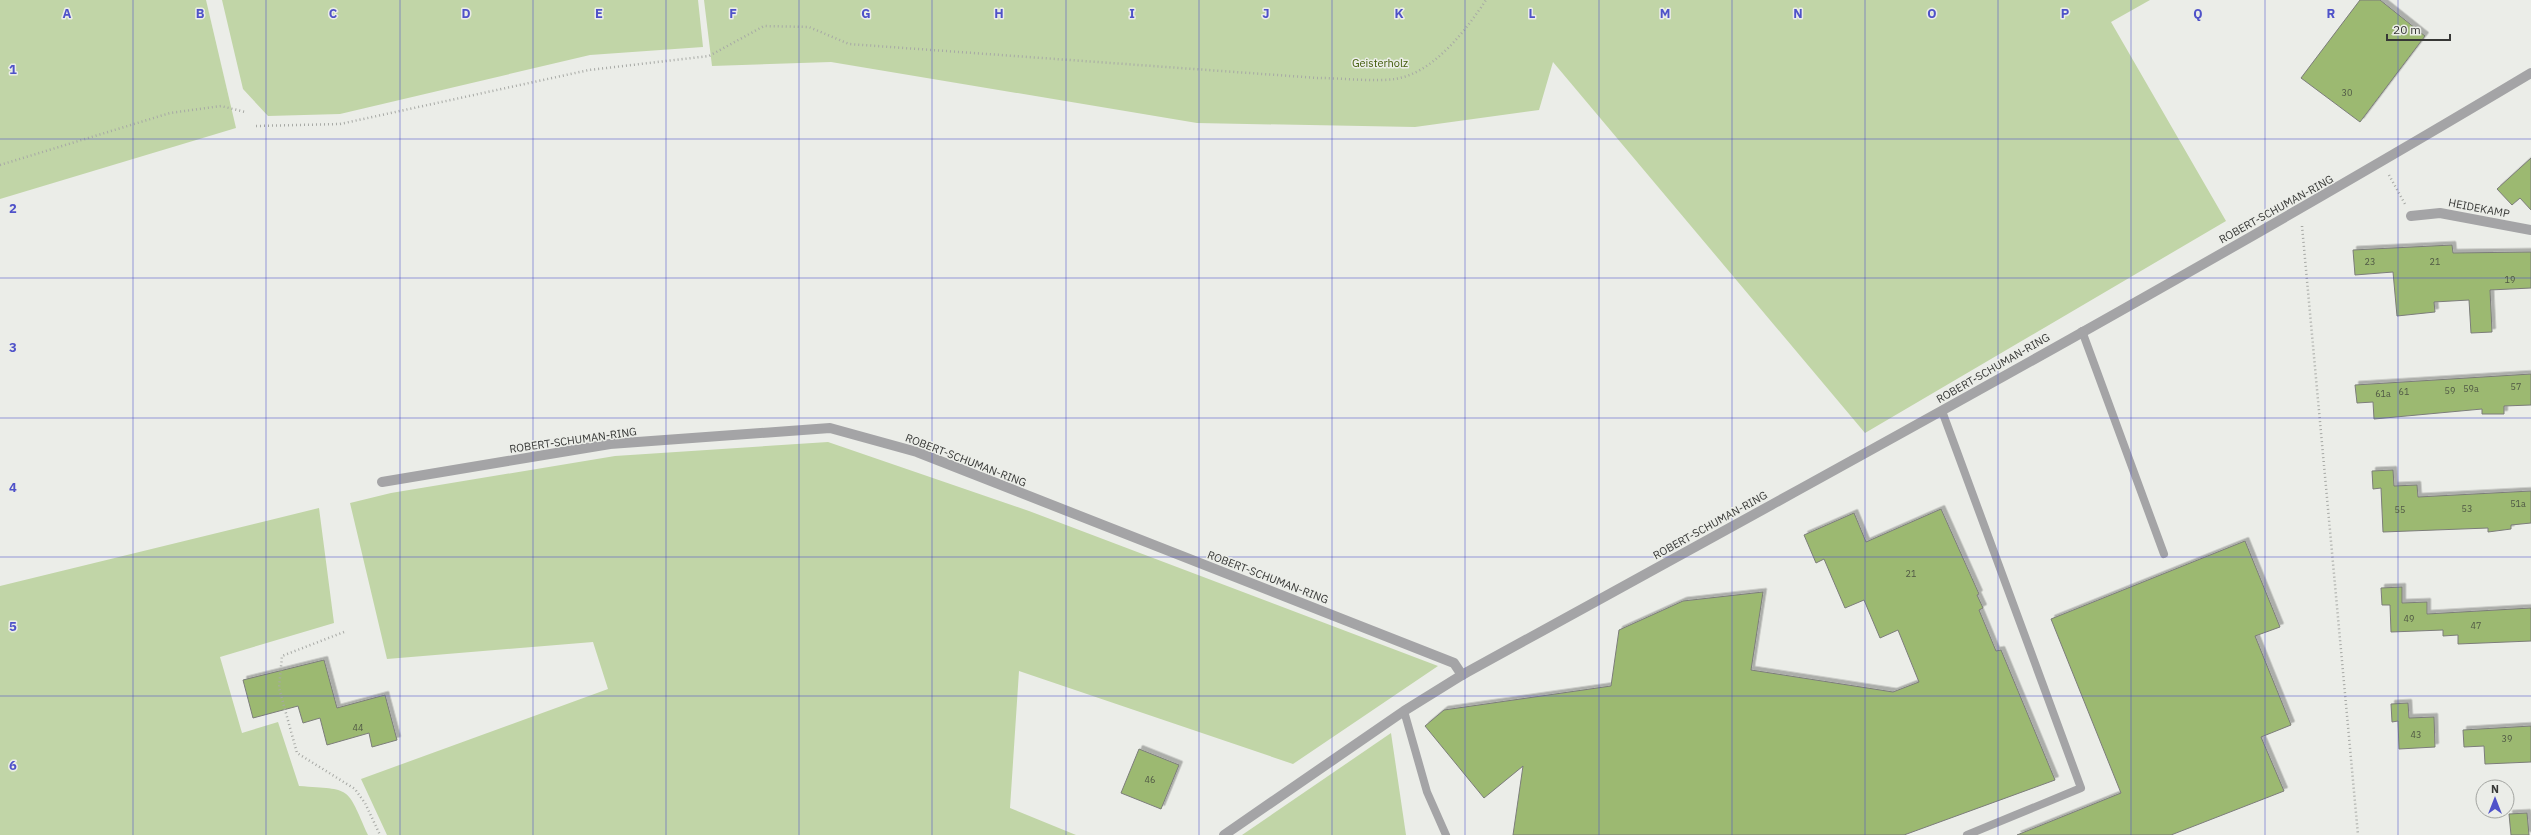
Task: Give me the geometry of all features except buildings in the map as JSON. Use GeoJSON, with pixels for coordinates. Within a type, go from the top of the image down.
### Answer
{"type":"FeatureCollection","features":[{"type":"Feature","properties":{"kind":"street","name":"ROBERT-SCHUMAN-RING"},"geometry":{"type":"LineString","coordinates":[[1224,835],[1404,711],[1462,675],[1942,411],[2082,331],[2300,210],[2531,73]]}},
{"type":"Feature","properties":{"kind":"street","name":"HEIDEKAMP"},"geometry":{"type":"LineString","coordinates":[[2411,216],[2440,213],[2531,230]]}},
{"type":"Feature","properties":{"kind":"street","name":"ROBERT-SCHUMAN-RING"},"geometry":{"type":"LineString","coordinates":[[382,482],[610,444],[830,428],[917,452],[1454,663],[1462,675]]}},
{"type":"Feature","properties":{"kind":"lane"},"geometry":{"type":"LineString","coordinates":[[2082,331],[2164,554]]}},
{"type":"Feature","properties":{"kind":"lane"},"geometry":{"type":"LineString","coordinates":[[1942,411],[2081,788],[1967,835]]}},
{"type":"Feature","properties":{"kind":"lane"},"geometry":{"type":"LineString","coordinates":[[1404,711],[1427,792],[1446,835]]}},
{"type":"Feature","properties":{"kind":"path"},"geometry":{"type":"LineString","coordinates":[[256,126],[340,124],[589,70],[709,56],[764,26],[809,27],[849,44],[1318,78],[1396,79],[1429,65],[1463,34],[1486,0]]}},
{"type":"Feature","properties":{"kind":"path"},"geometry":{"type":"LineString","coordinates":[[0,165],[170,114],[221,106],[245,112]]}},
{"type":"Feature","properties":{"kind":"path"},"geometry":{"type":"LineString","coordinates":[[2382,162],[2411,216]]}},
{"type":"Feature","properties":{"kind":"path"},"geometry":{"type":"LineString","coordinates":[[2300,210],[2358,835]]}},
{"type":"Feature","properties":{"kind":"path"},"geometry":{"type":"LineString","coordinates":[[344,632],[282,656],[279,688],[297,753],[355,790],[365,803],[380,835]]}},
{"type":"Feature","properties":{"kind":"green space"},"geometry":{"type":"Polygon","coordinates":[[[0,0],[206,0],[236,128],[0,199],[0,0]]]}},
{"type":"Feature","properties":{"kind":"green space"},"geometry":{"type":"Polygon","coordinates":[[[222,0],[698,0],[703,47],[590,55],[340,114],[268,116],[243,89],[222,0]]]}},
{"type":"Feature","properties":{"kind":"green space","name":"Geisterholz"},"geometry":{"type":"Polygon","coordinates":[[[704,0],[2150,0],[2111,22],[2226,221],[1865,433],[1553,62],[1539,110],[1415,127],[1197,123],[831,62],[712,66],[704,0]]]}},
{"type":"Feature","properties":{"kind":"green space"},"geometry":{"type":"Polygon","coordinates":[[[828,442],[1029,511],[1438,666],[1293,764],[1019,671],[1010,808],[1076,835],[387,835],[361,779],[608,689],[593,642],[387,659],[350,503],[391,493],[615,456],[828,442]]]}},
{"type":"Feature","properties":{"kind":"green space"},"geometry":{"type":"Polygon","coordinates":[[[319,508],[334,623],[220,657],[242,733],[278,722],[299,786],[329,788],[345,793],[355,807],[368,835],[0,835],[0,586],[319,508]]]}},
{"type":"Feature","properties":{"kind":"green space"},"geometry":{"type":"Polygon","coordinates":[[[1391,733],[1406,835],[1242,835],[1391,733]]]}}]}
